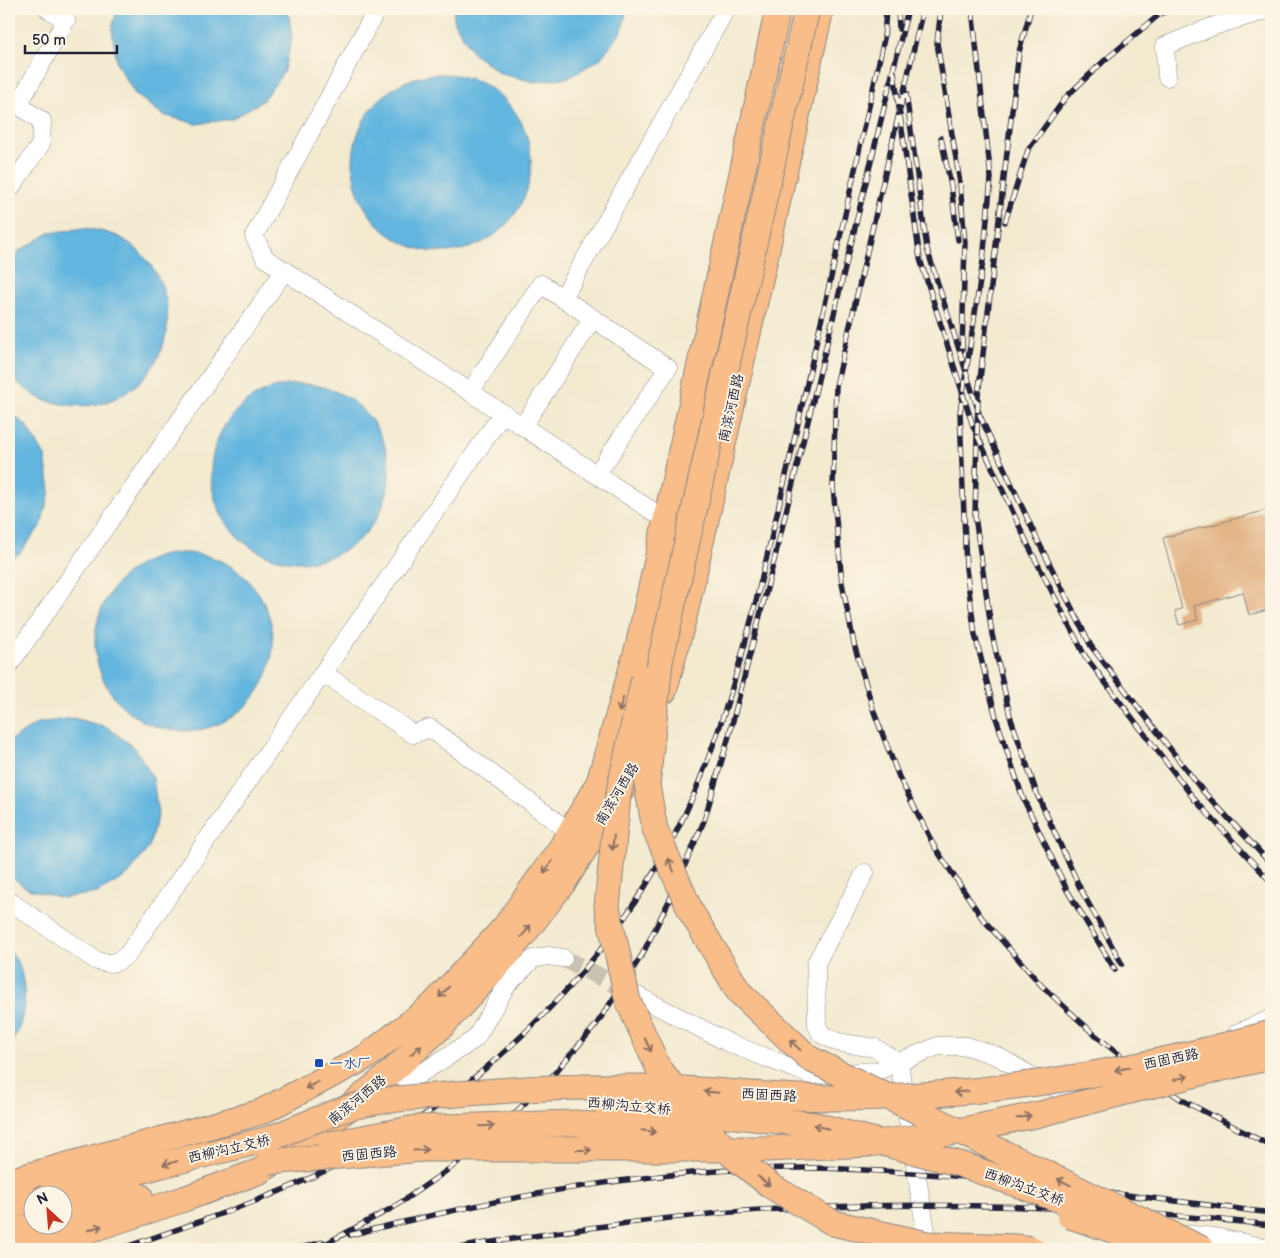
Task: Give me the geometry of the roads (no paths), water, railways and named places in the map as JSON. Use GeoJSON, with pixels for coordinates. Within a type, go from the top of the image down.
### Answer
{"type":"FeatureCollection","features":[{"type":"Feature","properties":{"kind":"highway","name":"南滨河西路"},"geometry":{"type":"LineString","coordinates":[[9,1181],[261,1112],[366,1057],[432,1006],[504,928],[561,848],[599,782],[638,647],[778,9]]}},
{"type":"Feature","properties":{"kind":"highway"},"geometry":{"type":"LineString","coordinates":[[794,9],[618,796],[607,907],[628,1001],[658,1067],[701,1123],[734,1157],[771,1186],[834,1223],[928,1244],[1032,1249]]}},
{"type":"Feature","properties":{"kind":"highway"},"geometry":{"type":"LineString","coordinates":[[807,9],[660,662],[647,785],[655,829],[690,910],[739,992],[810,1059],[1201,1249]]}},
{"type":"Feature","properties":{"kind":"highway","name":"南滨河西路"},"geometry":{"type":"LineString","coordinates":[[14,1249],[89,1230],[260,1171],[308,1141],[388,1075],[442,1025],[509,952],[564,882],[633,772],[667,684],[685,612],[821,9]]}},
{"type":"Feature","properties":{"kind":"highway","name":"西固西路"},"geometry":{"type":"LineString","coordinates":[[268,1151],[346,1109],[398,1099],[569,1087],[670,1088],[832,1098],[919,1096],[1011,1088],[1116,1071],[1214,1049],[1271,1033]]}},
{"type":"Feature","properties":{"kind":"highway","name":"西固西路"},"geometry":{"type":"LineString","coordinates":[[268,1151],[422,1149],[758,1150],[869,1144],[949,1133],[1040,1114],[1271,1057]]}},
{"type":"Feature","properties":{"kind":"highway","name":"西柳沟立交桥"},"geometry":{"type":"LineString","coordinates":[[72,1215],[268,1151],[379,1118],[506,1104],[594,1100],[816,1126],[960,1164],[1201,1249]]}},
{"type":"Feature","properties":{"kind":"highway","name":"西柳沟立交桥"},"geometry":{"type":"LineString","coordinates":[[72,1189],[162,1165],[338,1141],[416,1128],[575,1123],[863,1153],[1005,1193],[1168,1249]]}},
{"type":"Feature","properties":{"kind":"highway"},"geometry":{"type":"LineString","coordinates":[[9,1206],[22,1203]]}},
{"type":"Feature","properties":{"kind":"highway"},"geometry":{"type":"LineString","coordinates":[[9,1232],[22,1229]]}},
{"type":"Feature","properties":{"kind":"street"},"geometry":{"type":"LineString","coordinates":[[11,184],[41,144],[42,122],[13,102],[69,14],[48,9]]}},
{"type":"Feature","properties":{"kind":"street"},"geometry":{"type":"LineString","coordinates":[[377,9],[254,236],[265,258],[666,520]]}},
{"type":"Feature","properties":{"kind":"street"},"geometry":{"type":"LineString","coordinates":[[563,298],[726,9]]}},
{"type":"Feature","properties":{"kind":"street"},"geometry":{"type":"LineString","coordinates":[[1167,77],[1165,46],[1214,26],[1232,14],[1271,9]]}},
{"type":"Feature","properties":{"kind":"street"},"geometry":{"type":"LineString","coordinates":[[9,665],[284,270]]}},
{"type":"Feature","properties":{"kind":"street"},"geometry":{"type":"LineString","coordinates":[[470,392],[541,284],[563,298],[668,368],[597,474]]}},
{"type":"Feature","properties":{"kind":"street"},"geometry":{"type":"LineString","coordinates":[[523,426],[593,318]]}},
{"type":"Feature","properties":{"kind":"street"},"geometry":{"type":"LineString","coordinates":[[9,901],[97,961],[105,964],[122,960],[134,946],[503,413]]}},
{"type":"Feature","properties":{"kind":"street"},"geometry":{"type":"LineString","coordinates":[[323,673],[413,734],[430,728],[570,832]]}},
{"type":"Feature","properties":{"kind":"street"},"geometry":{"type":"LineString","coordinates":[[865,873],[816,964],[817,1024],[821,1034],[837,1042],[875,1048],[899,1063],[926,1233],[934,1249]]}},
{"type":"Feature","properties":{"kind":"street"},"geometry":{"type":"LineString","coordinates":[[388,1075],[416,1077],[475,1039],[506,985],[533,959],[548,956],[562,958]]}},
{"type":"Feature","properties":{"kind":"street"},"geometry":{"type":"LineString","coordinates":[[624,989],[732,1044],[811,1075],[877,1071],[938,1046],[967,1046],[997,1056],[1040,1081],[1069,1094],[1094,1096],[1121,1090]]}},
{"type":"Feature","properties":{"kind":"street"},"geometry":{"type":"LineString","coordinates":[[1202,1054],[1246,1028],[1271,1019]]}},
{"type":"Feature","properties":{"kind":"street"},"geometry":{"type":"LineString","coordinates":[[1148,1249],[1160,1241],[1185,1235],[1210,1237],[1271,1249]]}},
{"type":"Feature","properties":{"kind":"water"},"geometry":{"type":"Polygon","coordinates":[[[117,9],[288,9],[292,39],[283,73],[262,101],[232,119],[197,124],[163,115],[135,94],[117,64],[112,29],[117,9]]]}},
{"type":"Feature","properties":{"kind":"water"},"geometry":{"type":"Polygon","coordinates":[[[453,9],[627,9],[622,31],[600,59],[570,77],[535,82],[501,74],[473,53],[455,23],[453,9]]]}},
{"type":"Feature","properties":{"kind":"water"},"geometry":{"type":"Polygon","coordinates":[[[442,74],[476,81],[491,89],[505,100],[516,114],[524,129],[531,163],[524,197],[516,212],[505,226],[491,237],[476,245],[442,252],[408,245],[393,237],[379,226],[368,212],[360,197],[353,163],[360,129],[368,114],[379,100],[393,89],[408,81],[442,74]]]}},
{"type":"Feature","properties":{"kind":"water"},"geometry":{"type":"Polygon","coordinates":[[[84,228],[117,236],[129,243],[144,256],[155,272],[165,298],[167,324],[162,348],[150,370],[133,388],[111,400],[86,406],[41,399],[12,378],[9,373],[9,264],[19,251],[49,233],[84,228]]]}},
{"type":"Feature","properties":{"kind":"water"},"geometry":{"type":"Polygon","coordinates":[[[300,384],[334,391],[349,399],[363,410],[374,424],[382,439],[389,473],[382,507],[374,522],[363,536],[349,547],[334,555],[300,562],[266,555],[251,547],[237,536],[226,522],[218,507],[211,473],[218,439],[226,424],[237,410],[251,399],[266,391],[300,384]]]}},
{"type":"Feature","properties":{"kind":"water"},"geometry":{"type":"Polygon","coordinates":[[[9,412],[27,426],[45,456],[50,491],[41,525],[20,553],[9,560],[9,412]]]}},
{"type":"Feature","properties":{"kind":"water"},"geometry":{"type":"Polygon","coordinates":[[[184,553],[218,560],[233,568],[247,579],[258,593],[266,608],[273,642],[266,676],[258,691],[247,705],[233,716],[218,724],[184,731],[150,724],[135,716],[121,705],[110,691],[102,676],[95,642],[102,608],[110,593],[121,579],[135,568],[150,560],[184,553]]]}},
{"type":"Feature","properties":{"kind":"water"},"geometry":{"type":"Polygon","coordinates":[[[73,718],[107,727],[135,748],[153,778],[158,813],[149,847],[128,875],[97,893],[62,898],[28,889],[9,875],[9,741],[38,723],[73,718]]]}},
{"type":"Feature","properties":{"kind":"water"},"geometry":{"type":"Polygon","coordinates":[[[9,948],[20,968],[24,999],[19,1029],[9,1046],[9,948]]]}},
{"type":"Feature","properties":{"kind":"tunnel"},"geometry":{"type":"LineString","coordinates":[[563,958],[624,989]]}},
{"type":"Feature","properties":{"kind":"railway"},"geometry":{"type":"LineString","coordinates":[[120,1249],[229,1211],[301,1182],[370,1148],[437,1106],[484,1069],[524,1033],[562,994],[598,953],[630,910],[659,864],[684,817],[705,767],[743,651],[803,402],[884,39],[886,9]]}},
{"type":"Feature","properties":{"kind":"railway"},"geometry":{"type":"LineString","coordinates":[[898,9],[899,29]]}},
{"type":"Feature","properties":{"kind":"railway"},"geometry":{"type":"LineString","coordinates":[[316,1249],[394,1207],[452,1167],[508,1120],[553,1075],[596,1025],[642,955],[672,895],[704,821],[729,736],[775,557],[908,9]]}},
{"type":"Feature","properties":{"kind":"railway"},"geometry":{"type":"LineString","coordinates":[[923,9],[836,386],[833,487],[842,583],[854,644],[874,712],[899,777],[934,846],[982,918],[1042,986],[1095,1035],[1141,1072],[1182,1100],[1271,1146]]}},
{"type":"Feature","properties":{"kind":"railway"},"geometry":{"type":"LineString","coordinates":[[941,9],[937,43],[960,183],[965,243],[962,350]]}},
{"type":"Feature","properties":{"kind":"railway"},"geometry":{"type":"LineString","coordinates":[[972,9],[991,178],[983,261],[960,412],[966,568],[975,635],[997,721],[1023,798],[1067,890],[1115,970]]}},
{"type":"Feature","properties":{"kind":"railway"},"geometry":{"type":"LineString","coordinates":[[1031,9],[1019,52],[978,396],[975,516],[992,634],[1010,716],[1037,794],[1080,888],[1122,964]]}},
{"type":"Feature","properties":{"kind":"railway"},"geometry":{"type":"LineString","coordinates":[[1005,222],[1028,150],[1066,97],[1105,60],[1160,14],[1172,9]]}},
{"type":"Feature","properties":{"kind":"railway"},"geometry":{"type":"LineString","coordinates":[[894,72],[920,259],[973,426],[1029,547],[1085,656],[1195,800],[1271,882]]}},
{"type":"Feature","properties":{"kind":"railway"},"geometry":{"type":"LineString","coordinates":[[906,93],[927,249],[980,416],[1036,537],[1091,646],[1202,790],[1271,864]]}},
{"type":"Feature","properties":{"kind":"railway"},"geometry":{"type":"LineString","coordinates":[[941,138],[951,186],[958,240]]}},
{"type":"Feature","properties":{"kind":"railway"},"geometry":{"type":"LineString","coordinates":[[350,1235],[464,1208],[578,1187],[636,1179],[752,1169],[826,1168],[928,1174],[1057,1187],[1271,1213]]}},
{"type":"Feature","properties":{"kind":"railway"},"geometry":{"type":"LineString","coordinates":[[455,1249],[479,1244],[655,1220],[761,1210],[889,1205],[1080,1209],[1208,1218],[1271,1225]]}},
{"type":"Feature","properties":{"kind":"railway"},"geometry":{"type":"LineString","coordinates":[[297,1249],[323,1242]]}},
{"type":"Feature","properties":{"kind":"place","name":"一水厂"},"geometry":{"type":"Point","coordinates":[319,1063]}}]}
